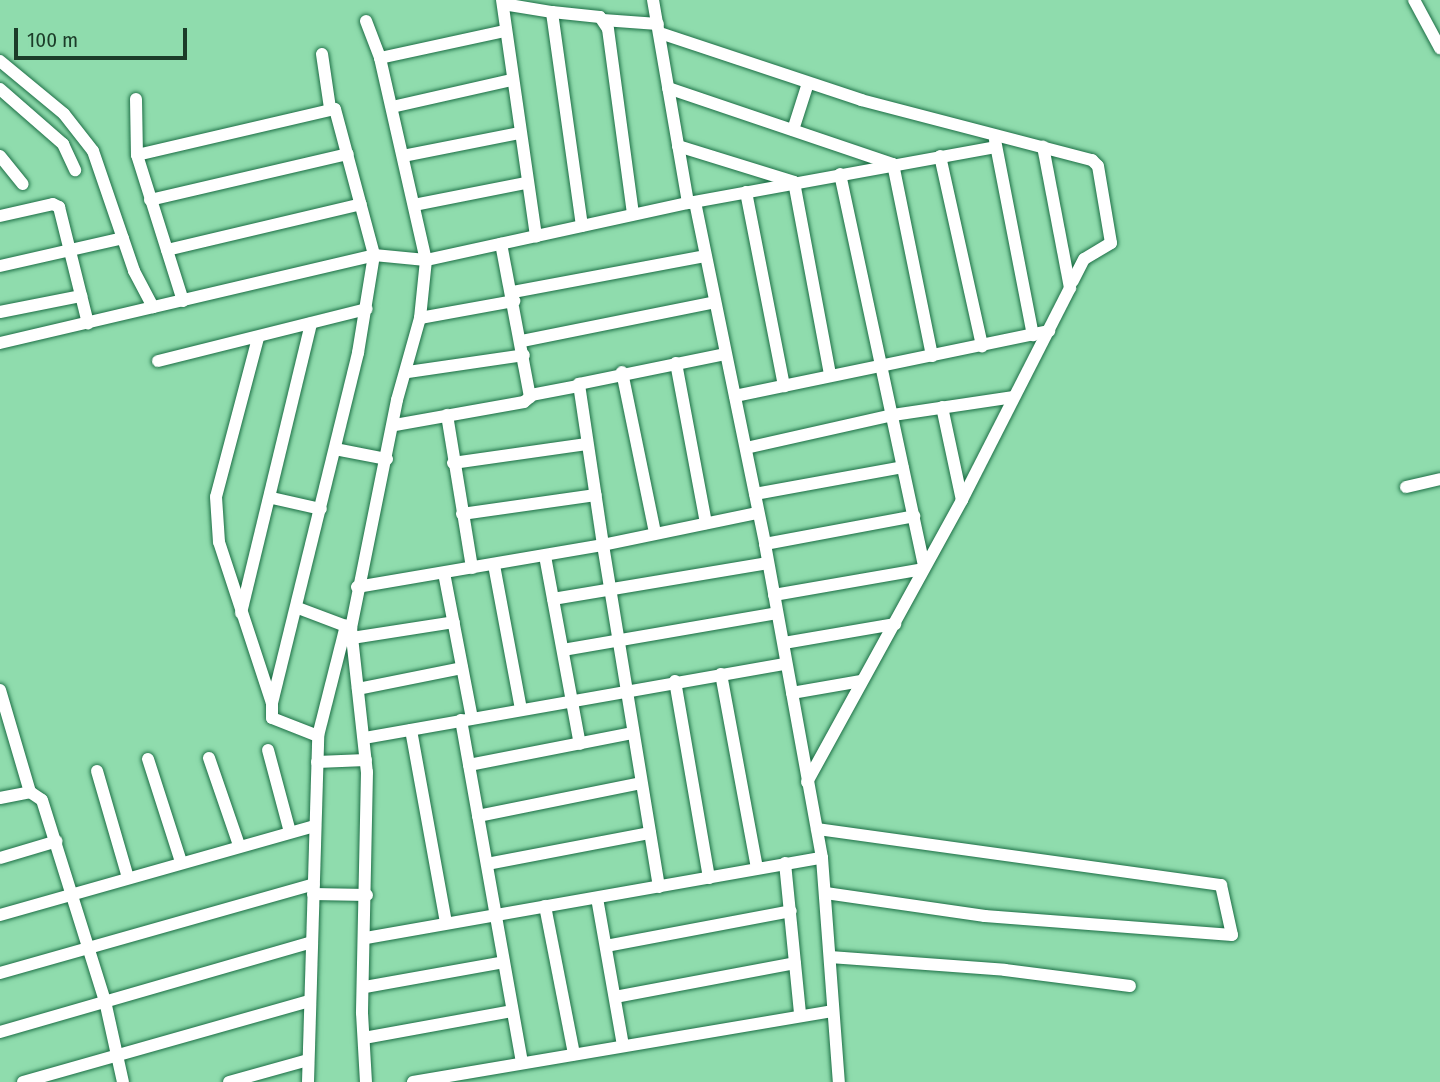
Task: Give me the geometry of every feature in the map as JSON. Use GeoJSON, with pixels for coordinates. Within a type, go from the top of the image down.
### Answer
{"type":"FeatureCollection","features":[{"type":"Feature","properties":{"kind":"street"},"geometry":{"type":"LineString","coordinates":[[653,0],[678,145],[705,256],[765,544],[822,858],[839,1082]]}},
{"type":"Feature","properties":{"kind":"street"},"geometry":{"type":"LineString","coordinates":[[1414,0],[1440,48]]}},
{"type":"Feature","properties":{"kind":"street"},"geometry":{"type":"LineString","coordinates":[[536,237],[526,183],[503,2],[659,29],[808,83],[995,141],[1043,147],[1095,161],[1107,208],[1111,243],[1084,259],[962,500],[807,782]]}},
{"type":"Feature","properties":{"kind":"street"},"geometry":{"type":"LineString","coordinates":[[552,12],[582,226]]}},
{"type":"Feature","properties":{"kind":"street"},"geometry":{"type":"LineString","coordinates":[[603,20],[633,214]]}},
{"type":"Feature","properties":{"kind":"street"},"geometry":{"type":"LineString","coordinates":[[308,1082],[318,736],[350,630],[357,587],[395,425],[397,400],[408,372],[421,318],[426,260],[380,58],[366,21]]}},
{"type":"Feature","properties":{"kind":"street"},"geometry":{"type":"LineString","coordinates":[[380,58],[505,31]]}},
{"type":"Feature","properties":{"kind":"street"},"geometry":{"type":"LineString","coordinates":[[322,54],[330,108]]}},
{"type":"Feature","properties":{"kind":"street"},"geometry":{"type":"LineString","coordinates":[[0,61],[48,100],[85,138],[100,165],[123,238],[153,307]]}},
{"type":"Feature","properties":{"kind":"street"},"geometry":{"type":"LineString","coordinates":[[392,107],[512,80]]}},
{"type":"Feature","properties":{"kind":"street"},"geometry":{"type":"LineString","coordinates":[[793,130],[808,83]]}},
{"type":"Feature","properties":{"kind":"street"},"geometry":{"type":"LineString","coordinates":[[668,88],[893,164]]}},
{"type":"Feature","properties":{"kind":"street"},"geometry":{"type":"LineString","coordinates":[[0,89],[63,144],[75,170]]}},
{"type":"Feature","properties":{"kind":"street"},"geometry":{"type":"LineString","coordinates":[[136,99],[137,155],[183,301]]}},
{"type":"Feature","properties":{"kind":"street"},"geometry":{"type":"LineString","coordinates":[[137,155],[330,108],[338,113],[374,255],[367,309],[298,608],[272,703]]}},
{"type":"Feature","properties":{"kind":"street"},"geometry":{"type":"LineString","coordinates":[[403,156],[519,133]]}},
{"type":"Feature","properties":{"kind":"street"},"geometry":{"type":"LineString","coordinates":[[0,343],[374,255],[426,260],[691,202],[940,156],[995,141]]}},
{"type":"Feature","properties":{"kind":"street"},"geometry":{"type":"LineString","coordinates":[[995,141],[1033,335]]}},
{"type":"Feature","properties":{"kind":"street"},"geometry":{"type":"LineString","coordinates":[[678,145],[794,183]]}},
{"type":"Feature","properties":{"kind":"street"},"geometry":{"type":"LineString","coordinates":[[1043,147],[1072,282]]}},
{"type":"Feature","properties":{"kind":"street"},"geometry":{"type":"LineString","coordinates":[[150,200],[348,155]]}},
{"type":"Feature","properties":{"kind":"street"},"geometry":{"type":"LineString","coordinates":[[940,156],[982,346]]}},
{"type":"Feature","properties":{"kind":"street"},"geometry":{"type":"LineString","coordinates":[[2,161],[23,184]]}},
{"type":"Feature","properties":{"kind":"street"},"geometry":{"type":"LineString","coordinates":[[893,164],[932,356]]}},
{"type":"Feature","properties":{"kind":"street"},"geometry":{"type":"LineString","coordinates":[[841,174],[924,567]]}},
{"type":"Feature","properties":{"kind":"street"},"geometry":{"type":"LineString","coordinates":[[414,205],[526,183]]}},
{"type":"Feature","properties":{"kind":"street"},"geometry":{"type":"LineString","coordinates":[[794,183],[830,375]]}},
{"type":"Feature","properties":{"kind":"street"},"geometry":{"type":"LineString","coordinates":[[746,192],[784,386]]}},
{"type":"Feature","properties":{"kind":"street"},"geometry":{"type":"LineString","coordinates":[[0,216],[55,204],[71,248],[88,323]]}},
{"type":"Feature","properties":{"kind":"street"},"geometry":{"type":"LineString","coordinates":[[167,250],[361,204]]}},
{"type":"Feature","properties":{"kind":"street"},"geometry":{"type":"LineString","coordinates":[[0,266],[123,238]]}},
{"type":"Feature","properties":{"kind":"street"},"geometry":{"type":"LineString","coordinates":[[501,244],[531,396]]}},
{"type":"Feature","properties":{"kind":"street"},"geometry":{"type":"LineString","coordinates":[[421,318],[705,256]]}},
{"type":"Feature","properties":{"kind":"street"},"geometry":{"type":"LineString","coordinates":[[0,312],[81,296]]}},
{"type":"Feature","properties":{"kind":"street"},"geometry":{"type":"LineString","coordinates":[[522,341],[715,302]]}},
{"type":"Feature","properties":{"kind":"street"},"geometry":{"type":"LineString","coordinates":[[158,361],[367,309]]}},
{"type":"Feature","properties":{"kind":"street"},"geometry":{"type":"LineString","coordinates":[[241,613],[272,498],[312,323]]}},
{"type":"Feature","properties":{"kind":"street"},"geometry":{"type":"LineString","coordinates":[[735,397],[1049,331]]}},
{"type":"Feature","properties":{"kind":"street"},"geometry":{"type":"LineString","coordinates":[[258,338],[216,497],[219,542],[272,703],[275,722],[318,736]]}},
{"type":"Feature","properties":{"kind":"street"},"geometry":{"type":"LineString","coordinates":[[395,425],[524,402],[531,396],[578,386],[622,372],[725,354]]}},
{"type":"Feature","properties":{"kind":"street"},"geometry":{"type":"LineString","coordinates":[[408,372],[524,355]]}},
{"type":"Feature","properties":{"kind":"street"},"geometry":{"type":"LineString","coordinates":[[676,363],[706,523]]}},
{"type":"Feature","properties":{"kind":"street"},"geometry":{"type":"LineString","coordinates":[[622,372],[655,533]]}},
{"type":"Feature","properties":{"kind":"street"},"geometry":{"type":"LineString","coordinates":[[578,386],[659,887]]}},
{"type":"Feature","properties":{"kind":"street"},"geometry":{"type":"LineString","coordinates":[[746,448],[893,415],[1014,397]]}},
{"type":"Feature","properties":{"kind":"street"},"geometry":{"type":"LineString","coordinates":[[942,407],[962,500]]}},
{"type":"Feature","properties":{"kind":"street"},"geometry":{"type":"LineString","coordinates":[[447,415],[472,568]]}},
{"type":"Feature","properties":{"kind":"street"},"geometry":{"type":"LineString","coordinates":[[453,463],[587,444]]}},
{"type":"Feature","properties":{"kind":"street"},"geometry":{"type":"LineString","coordinates":[[335,449],[387,459]]}},
{"type":"Feature","properties":{"kind":"street"},"geometry":{"type":"LineString","coordinates":[[755,494],[903,467]]}},
{"type":"Feature","properties":{"kind":"street"},"geometry":{"type":"LineString","coordinates":[[1406,487],[1440,479]]}},
{"type":"Feature","properties":{"kind":"street"},"geometry":{"type":"LineString","coordinates":[[462,514],[596,495]]}},
{"type":"Feature","properties":{"kind":"street"},"geometry":{"type":"LineString","coordinates":[[272,498],[321,509]]}},
{"type":"Feature","properties":{"kind":"street"},"geometry":{"type":"LineString","coordinates":[[357,587],[545,556],[758,513]]}},
{"type":"Feature","properties":{"kind":"street"},"geometry":{"type":"LineString","coordinates":[[765,544],[914,516]]}},
{"type":"Feature","properties":{"kind":"street"},"geometry":{"type":"LineString","coordinates":[[545,556],[580,744]]}},
{"type":"Feature","properties":{"kind":"street"},"geometry":{"type":"LineString","coordinates":[[553,599],[768,563]]}},
{"type":"Feature","properties":{"kind":"street"},"geometry":{"type":"LineString","coordinates":[[494,565],[521,709]]}},
{"type":"Feature","properties":{"kind":"street"},"geometry":{"type":"LineString","coordinates":[[774,595],[924,567]]}},
{"type":"Feature","properties":{"kind":"street"},"geometry":{"type":"LineString","coordinates":[[444,573],[462,668],[469,765],[522,1063]]}},
{"type":"Feature","properties":{"kind":"street"},"geometry":{"type":"LineString","coordinates":[[298,608],[350,630],[454,622]]}},
{"type":"Feature","properties":{"kind":"street"},"geometry":{"type":"LineString","coordinates":[[563,650],[777,613]]}},
{"type":"Feature","properties":{"kind":"street"},"geometry":{"type":"LineString","coordinates":[[784,643],[895,624]]}},
{"type":"Feature","properties":{"kind":"street"},"geometry":{"type":"LineString","coordinates":[[350,630],[366,760],[366,1082]]}},
{"type":"Feature","properties":{"kind":"street"},"geometry":{"type":"LineString","coordinates":[[364,738],[625,689],[785,664]]}},
{"type":"Feature","properties":{"kind":"street"},"geometry":{"type":"LineString","coordinates":[[358,689],[462,668]]}},
{"type":"Feature","properties":{"kind":"street"},"geometry":{"type":"LineString","coordinates":[[721,674],[757,868]]}},
{"type":"Feature","properties":{"kind":"street"},"geometry":{"type":"LineString","coordinates":[[675,681],[709,878]]}},
{"type":"Feature","properties":{"kind":"street"},"geometry":{"type":"LineString","coordinates":[[792,694],[861,681]]}},
{"type":"Feature","properties":{"kind":"street"},"geometry":{"type":"LineString","coordinates":[[0,690],[30,792],[42,800],[57,841],[120,1055],[123,1082]]}},
{"type":"Feature","properties":{"kind":"street"},"geometry":{"type":"LineString","coordinates":[[411,730],[446,923]]}},
{"type":"Feature","properties":{"kind":"street"},"geometry":{"type":"LineString","coordinates":[[469,765],[632,733]]}},
{"type":"Feature","properties":{"kind":"street"},"geometry":{"type":"LineString","coordinates":[[268,750],[290,832]]}},
{"type":"Feature","properties":{"kind":"street"},"geometry":{"type":"LineString","coordinates":[[209,758],[239,845]]}},
{"type":"Feature","properties":{"kind":"street"},"geometry":{"type":"LineString","coordinates":[[148,759],[181,862]]}},
{"type":"Feature","properties":{"kind":"street"},"geometry":{"type":"LineString","coordinates":[[317,762],[366,760]]}},
{"type":"Feature","properties":{"kind":"street"},"geometry":{"type":"LineString","coordinates":[[97,771],[128,878]]}},
{"type":"Feature","properties":{"kind":"street"},"geometry":{"type":"LineString","coordinates":[[478,816],[641,783]]}},
{"type":"Feature","properties":{"kind":"street"},"geometry":{"type":"LineString","coordinates":[[0,798],[30,792]]}},
{"type":"Feature","properties":{"kind":"street"},"geometry":{"type":"LineString","coordinates":[[0,915],[239,845],[314,826]]}},
{"type":"Feature","properties":{"kind":"street"},"geometry":{"type":"LineString","coordinates":[[817,829],[1222,885],[1232,935],[985,916],[826,893]]}},
{"type":"Feature","properties":{"kind":"street"},"geometry":{"type":"LineString","coordinates":[[487,864],[650,833]]}},
{"type":"Feature","properties":{"kind":"street"},"geometry":{"type":"LineString","coordinates":[[0,858],[57,841]]}},
{"type":"Feature","properties":{"kind":"street"},"geometry":{"type":"LineString","coordinates":[[366,937],[822,858]]}},
{"type":"Feature","properties":{"kind":"street"},"geometry":{"type":"LineString","coordinates":[[785,863],[800,1014]]}},
{"type":"Feature","properties":{"kind":"street"},"geometry":{"type":"LineString","coordinates":[[0,973],[88,947],[314,889],[367,895]]}},
{"type":"Feature","properties":{"kind":"street"},"geometry":{"type":"LineString","coordinates":[[597,898],[623,1045]]}},
{"type":"Feature","properties":{"kind":"street"},"geometry":{"type":"LineString","coordinates":[[545,906],[574,1054]]}},
{"type":"Feature","properties":{"kind":"street"},"geometry":{"type":"LineString","coordinates":[[606,946],[791,911]]}},
{"type":"Feature","properties":{"kind":"street"},"geometry":{"type":"LineString","coordinates":[[0,1031],[312,942]]}},
{"type":"Feature","properties":{"kind":"street"},"geometry":{"type":"LineString","coordinates":[[830,957],[1005,970],[1130,986]]}},
{"type":"Feature","properties":{"kind":"street"},"geometry":{"type":"LineString","coordinates":[[365,987],[504,962]]}},
{"type":"Feature","properties":{"kind":"street"},"geometry":{"type":"LineString","coordinates":[[615,997],[795,964]]}},
{"type":"Feature","properties":{"kind":"street"},"geometry":{"type":"LineString","coordinates":[[23,1082],[309,1001]]}},
{"type":"Feature","properties":{"kind":"street"},"geometry":{"type":"LineString","coordinates":[[364,1038],[512,1011]]}},
{"type":"Feature","properties":{"kind":"street"},"geometry":{"type":"LineString","coordinates":[[413,1082],[800,1014],[832,1011]]}},
{"type":"Feature","properties":{"kind":"street"},"geometry":{"type":"LineString","coordinates":[[229,1082],[307,1060]]}}]}
